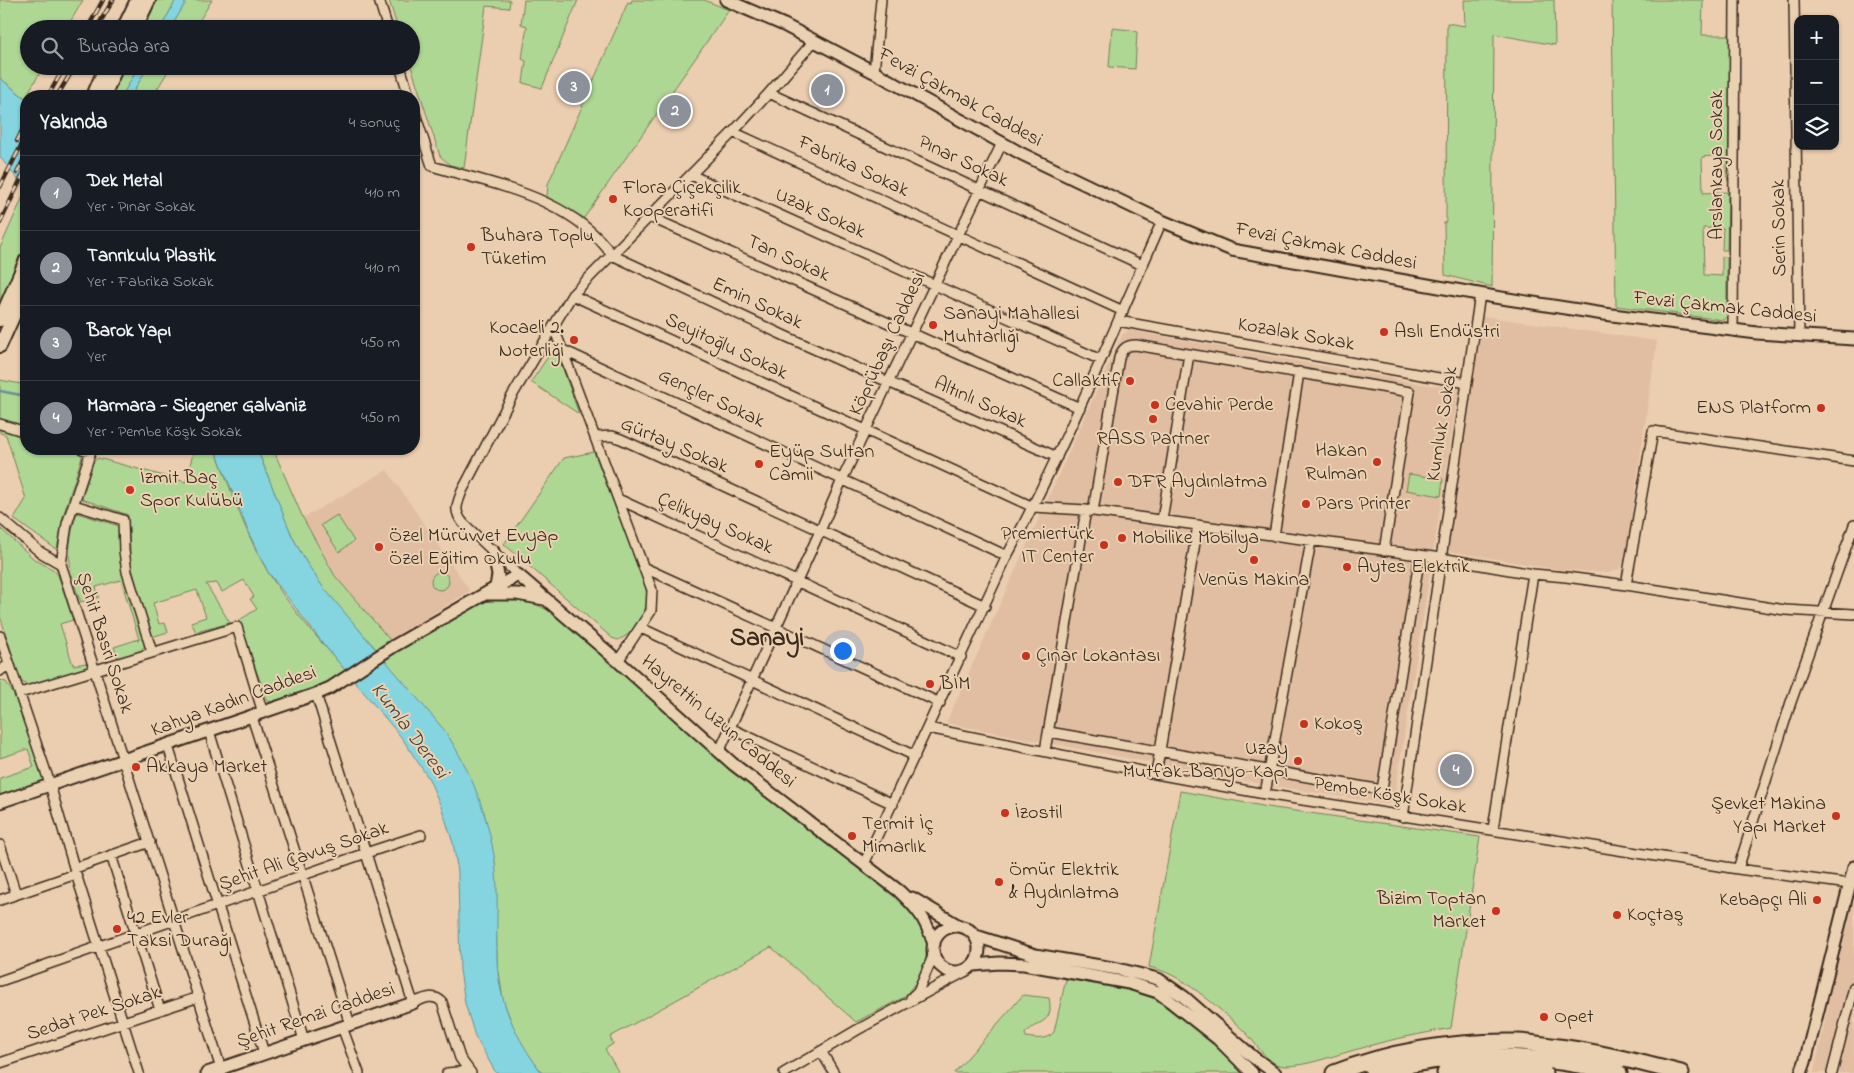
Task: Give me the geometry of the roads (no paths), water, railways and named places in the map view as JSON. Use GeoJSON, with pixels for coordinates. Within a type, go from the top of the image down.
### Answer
{"type":"FeatureCollection","features":[{"type":"Feature","properties":{"kind":"main road"},"geometry":{"type":"LineString","coordinates":[[127,20],[137,0]]}},
{"type":"Feature","properties":{"kind":"main road"},"geometry":{"type":"LineString","coordinates":[[139,20],[149,0]]}},
{"type":"Feature","properties":{"kind":"main road"},"geometry":{"type":"LineString","coordinates":[[96,90],[102,75]]}},
{"type":"Feature","properties":{"kind":"main road"},"geometry":{"type":"LineString","coordinates":[[107,90],[113,75]]}},
{"type":"Feature","properties":{"kind":"main road"},"geometry":{"type":"LineString","coordinates":[[0,320],[20,274]]}},
{"type":"Feature","properties":{"kind":"main road"},"geometry":{"type":"LineString","coordinates":[[3,340],[20,302]]}},
{"type":"Feature","properties":{"kind":"main road"},"geometry":{"type":"LineString","coordinates":[[1334,1073],[1400,1053],[1448,1046],[1518,1042],[1573,1049],[1681,1073]]}},
{"type":"Feature","properties":{"kind":"main road"},"geometry":{"type":"LineString","coordinates":[[1373,1073],[1398,1066],[1440,1060],[1500,1056],[1544,1058],[1618,1073]]}},
{"type":"Feature","properties":{"kind":"main road"},"geometry":{"type":"LineString","coordinates":[[1445,1073],[1481,1070],[1544,1073]]}},
{"type":"Feature","properties":{"kind":"street"},"geometry":{"type":"LineString","coordinates":[[379,0],[385,20]]}},
{"type":"Feature","properties":{"kind":"street","name":"Fevzi Çakmak Caddesi"},"geometry":{"type":"LineString","coordinates":[[726,0],[784,25],[874,72],[1002,143],[1162,221],[1232,250],[1586,311],[1733,330],[1854,339]]}},
{"type":"Feature","properties":{"kind":"street"},"geometry":{"type":"LineString","coordinates":[[874,72],[880,0]]}},
{"type":"Feature","properties":{"kind":"street","name":"Arslankaya Sokak"},"geometry":{"type":"LineString","coordinates":[[1733,330],[1735,0]]}},
{"type":"Feature","properties":{"kind":"street","name":"Serin Sokak"},"geometry":{"type":"LineString","coordinates":[[1794,0],[1799,336]]}},
{"type":"Feature","properties":{"kind":"street"},"geometry":{"type":"LineString","coordinates":[[518,575],[463,523],[457,515],[456,506],[512,396],[572,296],[733,132],[814,41]]}},
{"type":"Feature","properties":{"kind":"street"},"geometry":{"type":"LineString","coordinates":[[403,75],[407,90]]}},
{"type":"Feature","properties":{"kind":"street","name":"Pınar Sokak"},"geometry":{"type":"LineString","coordinates":[[769,93],[1142,265]]}},
{"type":"Feature","properties":{"kind":"street"},"geometry":{"type":"LineString","coordinates":[[420,129],[432,166],[509,189],[555,207],[586,226],[601,240],[612,255]]}},
{"type":"Feature","properties":{"kind":"street","name":"Fabrika Sokak"},"geometry":{"type":"LineString","coordinates":[[733,132],[959,234],[1123,311]]}},
{"type":"Feature","properties":{"kind":"street","name":"Köprübaşı Caddesi"},"geometry":{"type":"LineString","coordinates":[[719,752],[842,480],[1002,143]]}},
{"type":"Feature","properties":{"kind":"street","name":"Uzak Sokak"},"geometry":{"type":"LineString","coordinates":[[691,175],[1101,360]]}},
{"type":"Feature","properties":{"kind":"street","name":"Tan Sokak"},"geometry":{"type":"LineString","coordinates":[[650,217],[1080,408]]}},
{"type":"Feature","properties":{"kind":"street"},"geometry":{"type":"LineString","coordinates":[[864,864],[1008,556],[1080,408],[1162,221]]}},
{"type":"Feature","properties":{"kind":"street","name":"Emin Sokak"},"geometry":{"type":"LineString","coordinates":[[612,255],[888,382]]}},
{"type":"Feature","properties":{"kind":"street","name":"Kumluk Sokak"},"geometry":{"type":"LineString","coordinates":[[1403,817],[1480,294]]}},
{"type":"Feature","properties":{"kind":"street","name":"Seyitoğlu Sokak"},"geometry":{"type":"LineString","coordinates":[[572,296],[1033,507]]}},
{"type":"Feature","properties":{"kind":"street","name":"Kozalak Sokak"},"geometry":{"type":"LineString","coordinates":[[1118,321],[1467,383]]}},
{"type":"Feature","properties":{"kind":"street"},"geometry":{"type":"LineString","coordinates":[[554,328],[645,568],[653,596],[651,611],[618,661]]}},
{"type":"Feature","properties":{"kind":"street"},"geometry":{"type":"LineString","coordinates":[[1045,751],[1089,511],[1121,352],[1127,346],[1136,345],[1410,392],[1384,550]]}},
{"type":"Feature","properties":{"kind":"street","name":"Gençler Sokak"},"geometry":{"type":"LineString","coordinates":[[563,350],[1008,556]]}},
{"type":"Feature","properties":{"kind":"street"},"geometry":{"type":"LineString","coordinates":[[1162,520],[1189,354]]}},
{"type":"Feature","properties":{"kind":"street"},"geometry":{"type":"LineString","coordinates":[[1274,536],[1300,372]]}},
{"type":"Feature","properties":{"kind":"street","name":"Altınlı Sokak"},"geometry":{"type":"LineString","coordinates":[[888,382],[1057,457]]}},
{"type":"Feature","properties":{"kind":"street"},"geometry":{"type":"LineString","coordinates":[[0,424],[20,430]]}},
{"type":"Feature","properties":{"kind":"street"},"geometry":{"type":"LineString","coordinates":[[1626,585],[1653,431],[1854,461]]}},
{"type":"Feature","properties":{"kind":"street","name":"Gürtay Sokak"},"geometry":{"type":"LineString","coordinates":[[595,436],[612,436],[621,439],[985,606]]}},
{"type":"Feature","properties":{"kind":"street","name":"Şehit Basri Sokak"},"geometry":{"type":"LineString","coordinates":[[86,455],[74,505],[67,524],[61,564],[222,1071]]}},
{"type":"Feature","properties":{"kind":"street","name":"Çelikyay Sokak"},"geometry":{"type":"LineString","coordinates":[[618,499],[961,657]]}},
{"type":"Feature","properties":{"kind":"street"},"geometry":{"type":"LineString","coordinates":[[74,505],[123,520],[127,572],[152,652]]}},
{"type":"Feature","properties":{"kind":"street"},"geometry":{"type":"LineString","coordinates":[[1033,507],[1089,511],[1384,550],[1533,574],[1626,585],[1785,610],[1854,614]]}},
{"type":"Feature","properties":{"kind":"street"},"geometry":{"type":"LineString","coordinates":[[0,518],[40,552],[61,564]]}},
{"type":"Feature","properties":{"kind":"street"},"geometry":{"type":"LineString","coordinates":[[1156,774],[1198,525]]}},
{"type":"Feature","properties":{"kind":"street"},"geometry":{"type":"LineString","coordinates":[[1738,869],[1791,702],[1854,525]]}},
{"type":"Feature","properties":{"kind":"street"},"geometry":{"type":"LineString","coordinates":[[1265,794],[1311,541]]}},
{"type":"Feature","properties":{"kind":"street"},"geometry":{"type":"LineString","coordinates":[[493,551],[498,574],[496,587]]}},
{"type":"Feature","properties":{"kind":"street"},"geometry":{"type":"LineString","coordinates":[[1048,732],[1382,790],[1420,555]]}},
{"type":"Feature","properties":{"kind":"street"},"geometry":{"type":"LineString","coordinates":[[645,568],[940,703]]}},
{"type":"Feature","properties":{"kind":"street"},"geometry":{"type":"LineString","coordinates":[[1493,829],[1533,574]]}},
{"type":"Feature","properties":{"kind":"street","name":"Kahya Kadın Caddesi"},"geometry":{"type":"LineString","coordinates":[[0,802],[258,715],[330,688],[394,646],[518,575]]}},
{"type":"Feature","properties":{"kind":"street","name":"Hayrettin Uzun Caddesi"},"geometry":{"type":"LineString","coordinates":[[518,575],[733,764],[900,891]]}},
{"type":"Feature","properties":{"kind":"street"},"geometry":{"type":"LineString","coordinates":[[484,594],[517,594],[546,599]]}},
{"type":"Feature","properties":{"kind":"street"},"geometry":{"type":"LineString","coordinates":[[20,694],[237,627],[258,715],[359,1073]]}},
{"type":"Feature","properties":{"kind":"street"},"geometry":{"type":"LineString","coordinates":[[640,628],[915,756]]}},
{"type":"Feature","properties":{"kind":"street"},"geometry":{"type":"LineString","coordinates":[[0,636],[50,786],[139,1073]]}},
{"type":"Feature","properties":{"kind":"street"},"geometry":{"type":"LineString","coordinates":[[0,671],[9,664]]}},
{"type":"Feature","properties":{"kind":"street"},"geometry":{"type":"LineString","coordinates":[[316,694],[412,1003]]}},
{"type":"Feature","properties":{"kind":"street"},"geometry":{"type":"LineString","coordinates":[[730,728],[893,804]]}},
{"type":"Feature","properties":{"kind":"street","name":"Pembe Köşk Sokak"},"geometry":{"type":"LineString","coordinates":[[928,728],[1265,794],[1738,869],[1849,884]]}},
{"type":"Feature","properties":{"kind":"street"},"geometry":{"type":"LineString","coordinates":[[209,731],[304,1040]]}},
{"type":"Feature","properties":{"kind":"street"},"geometry":{"type":"LineString","coordinates":[[168,746],[264,1053]]}},
{"type":"Feature","properties":{"kind":"street","name":"Şehit Ali Çavuş Sokak"},"geometry":{"type":"LineString","coordinates":[[0,981],[421,835]]}},
{"type":"Feature","properties":{"kind":"street"},"geometry":{"type":"LineString","coordinates":[[0,900],[76,871],[111,855],[150,842]]}},
{"type":"Feature","properties":{"kind":"street"},"geometry":{"type":"LineString","coordinates":[[0,845],[16,894]]}},
{"type":"Feature","properties":{"kind":"street"},"geometry":{"type":"LineString","coordinates":[[111,855],[160,1010]]}},
{"type":"Feature","properties":{"kind":"street"},"geometry":{"type":"LineString","coordinates":[[1803,1071],[1854,868]]}},
{"type":"Feature","properties":{"kind":"street"},"geometry":{"type":"LineString","coordinates":[[900,891],[976,936],[1035,955],[1118,968],[1158,979],[1184,997],[1252,1057],[1275,1073]]}},
{"type":"Feature","properties":{"kind":"street"},"geometry":{"type":"LineString","coordinates":[[900,891],[917,908],[925,920],[939,965],[945,970],[960,972],[970,967],[999,963],[1024,964],[1146,987],[1158,992],[1218,1039],[1249,1071]]}},
{"type":"Feature","properties":{"kind":"street"},"geometry":{"type":"LineString","coordinates":[[906,1004],[918,991],[942,931],[949,927],[959,926]]}},
{"type":"Feature","properties":{"kind":"street"},"geometry":{"type":"LineString","coordinates":[[784,1073],[970,967],[980,951],[976,936]]}},
{"type":"Feature","properties":{"kind":"street"},"geometry":{"type":"LineString","coordinates":[[1832,1073],[1852,1007],[1854,987]]}},
{"type":"Feature","properties":{"kind":"street","name":"Şehit Remzi Caddesi"},"geometry":{"type":"LineString","coordinates":[[207,1073],[222,1071],[264,1053],[432,996],[437,998],[444,1006],[460,1058],[469,1072]]}},
{"type":"Feature","properties":{"kind":"street","name":"Sedat Pek Sokak"},"geometry":{"type":"LineString","coordinates":[[0,1063],[198,997]]}},
{"type":"Feature","properties":{"kind":"street"},"geometry":{"type":"LineString","coordinates":[[821,1051],[834,1073]]}},
{"type":"Feature","properties":{"kind":"street"},"geometry":{"type":"LineString","coordinates":[[447,1073],[469,1072]]}},
{"type":"Feature","properties":{"kind":"water"},"geometry":{"type":"Polygon","coordinates":[[[176,0],[187,0],[175,20],[165,20],[176,0]]]}},
{"type":"Feature","properties":{"kind":"water"},"geometry":{"type":"Polygon","coordinates":[[[134,75],[143,75],[134,90],[125,90],[134,75]]]}},
{"type":"Feature","properties":{"kind":"water"},"geometry":{"type":"Polygon","coordinates":[[[0,78],[20,94],[20,182],[0,157],[0,78]]]}},
{"type":"Feature","properties":{"kind":"water","name":"Kumla Deresi"},"geometry":{"type":"Polygon","coordinates":[[[217,455],[259,455],[292,536],[306,562],[323,587],[445,731],[463,762],[483,810],[495,862],[497,958],[501,990],[510,1019],[524,1046],[542,1073],[496,1073],[475,1036],[465,1003],[460,970],[458,872],[453,843],[442,809],[429,779],[402,738],[325,646],[268,572],[251,538],[217,455]]]}},
{"type":"Feature","properties":{"kind":"waterway"},"geometry":{"type":"LineString","coordinates":[[0,391],[20,395]]}},
{"type":"Feature","properties":{"kind":"railway"},"geometry":{"type":"LineString","coordinates":[[92,20],[103,0]]}},
{"type":"Feature","properties":{"kind":"railway"},"geometry":{"type":"LineString","coordinates":[[101,20],[113,0]]}},
{"type":"Feature","properties":{"kind":"railway"},"geometry":{"type":"LineString","coordinates":[[51,90],[60,75]]}},
{"type":"Feature","properties":{"kind":"railway"},"geometry":{"type":"LineString","coordinates":[[61,90],[70,75]]}},
{"type":"Feature","properties":{"kind":"railway"},"geometry":{"type":"LineString","coordinates":[[17,141],[20,135]]}},
{"type":"Feature","properties":{"kind":"railway"},"geometry":{"type":"LineString","coordinates":[[0,187],[20,148]]}},
{"type":"Feature","properties":{"kind":"railway"},"geometry":{"type":"LineString","coordinates":[[17,173],[20,167]]}},
{"type":"Feature","properties":{"kind":"railway"},"geometry":{"type":"LineString","coordinates":[[0,223],[20,181]]}},
{"type":"Feature","properties":{"kind":"place","name":"Barok Yapı"},"geometry":{"type":"Point","coordinates":[574,87]}},
{"type":"Feature","properties":{"kind":"place","name":"Dek Metal"},"geometry":{"type":"Point","coordinates":[827,90]}},
{"type":"Feature","properties":{"kind":"place","name":"Tanrıkulu Plastik"},"geometry":{"type":"Point","coordinates":[675,111]}},
{"type":"Feature","properties":{"kind":"place","name":"Flora Çiçekçilik Kooperatifi"},"geometry":{"type":"Point","coordinates":[613,199]}},
{"type":"Feature","properties":{"kind":"place","name":"Buhara Toplu Tüketim"},"geometry":{"type":"Point","coordinates":[471,247]}},
{"type":"Feature","properties":{"kind":"place","name":"Sanayi Mahallesi Muhtarlığı"},"geometry":{"type":"Point","coordinates":[933,325]}},
{"type":"Feature","properties":{"kind":"place","name":"Aslı Endüstri"},"geometry":{"type":"Point","coordinates":[1384,332]}},
{"type":"Feature","properties":{"kind":"place","name":"Kocaeli 2. Noterliği"},"geometry":{"type":"Point","coordinates":[574,340]}},
{"type":"Feature","properties":{"kind":"place","name":"Callaktif"},"geometry":{"type":"Point","coordinates":[1130,381]}},
{"type":"Feature","properties":{"kind":"place","name":"Cevahir Perde"},"geometry":{"type":"Point","coordinates":[1155,405]}},
{"type":"Feature","properties":{"kind":"place","name":"ENS Platform"},"geometry":{"type":"Point","coordinates":[1821,408]}},
{"type":"Feature","properties":{"kind":"place","name":"RASS Partner"},"geometry":{"type":"Point","coordinates":[1153,419]}},
{"type":"Feature","properties":{"kind":"place","name":"Hakan Rulman"},"geometry":{"type":"Point","coordinates":[1377,462]}},
{"type":"Feature","properties":{"kind":"place","name":"Eyüp Sultan Camii"},"geometry":{"type":"Point","coordinates":[759,464]}},
{"type":"Feature","properties":{"kind":"place","name":"DFR Aydınlatma"},"geometry":{"type":"Point","coordinates":[1118,482]}},
{"type":"Feature","properties":{"kind":"place","name":"İzmit Baç Spor Kulübü"},"geometry":{"type":"Point","coordinates":[130,490]}},
{"type":"Feature","properties":{"kind":"place","name":"Pars Printer"},"geometry":{"type":"Point","coordinates":[1306,504]}},
{"type":"Feature","properties":{"kind":"place","name":"Mobilike Mobilya"},"geometry":{"type":"Point","coordinates":[1122,538]}},
{"type":"Feature","properties":{"kind":"place","name":"Premiertürk IT Center"},"geometry":{"type":"Point","coordinates":[1104,545]}},
{"type":"Feature","properties":{"kind":"place","name":"Özel Mürüvvet Evyap Özel Eğitim Okulu"},"geometry":{"type":"Point","coordinates":[379,547]}},
{"type":"Feature","properties":{"kind":"place","name":"Venüs Makina"},"geometry":{"type":"Point","coordinates":[1254,560]}},
{"type":"Feature","properties":{"kind":"place","name":"Aytes Elektrik"},"geometry":{"type":"Point","coordinates":[1347,567]}},
{"type":"Feature","properties":{"kind":"place","name":"Çınar Lokantası"},"geometry":{"type":"Point","coordinates":[1026,656]}},
{"type":"Feature","properties":{"kind":"place","name":"BİM"},"geometry":{"type":"Point","coordinates":[930,684]}},
{"type":"Feature","properties":{"kind":"place","name":"Kokoş"},"geometry":{"type":"Point","coordinates":[1304,724]}},
{"type":"Feature","properties":{"kind":"place","name":"Uzay Mutfak-Banyo-Kapı"},"geometry":{"type":"Point","coordinates":[1298,761]}},
{"type":"Feature","properties":{"kind":"place","name":"Akkaya Market"},"geometry":{"type":"Point","coordinates":[136,767]}},
{"type":"Feature","properties":{"kind":"place","name":"Marmara - Siegener Galvaniz"},"geometry":{"type":"Point","coordinates":[1456,770]}},
{"type":"Feature","properties":{"kind":"place","name":"İzostil"},"geometry":{"type":"Point","coordinates":[1005,813]}},
{"type":"Feature","properties":{"kind":"place","name":"Şevket Makina Yapı Market"},"geometry":{"type":"Point","coordinates":[1836,816]}},
{"type":"Feature","properties":{"kind":"place","name":"Termit İç Mimarlık"},"geometry":{"type":"Point","coordinates":[852,836]}},
{"type":"Feature","properties":{"kind":"place","name":"Ömür Elektrik & Aydınlatma"},"geometry":{"type":"Point","coordinates":[999,882]}},
{"type":"Feature","properties":{"kind":"place","name":"Kebapçı Ali"},"geometry":{"type":"Point","coordinates":[1817,900]}},
{"type":"Feature","properties":{"kind":"place","name":"Bizim Toptan Market"},"geometry":{"type":"Point","coordinates":[1496,911]}},
{"type":"Feature","properties":{"kind":"place","name":"Koçtaş"},"geometry":{"type":"Point","coordinates":[1617,915]}},
{"type":"Feature","properties":{"kind":"place","name":"42 Evler Taksi Durağı"},"geometry":{"type":"Point","coordinates":[117,929]}},
{"type":"Feature","properties":{"kind":"place","name":"Opet"},"geometry":{"type":"Point","coordinates":[1544,1017]}},
{"type":"Feature","properties":{"kind":"district","name":"Sanayi"},"geometry":{"type":"Point","coordinates":[767,639]}}]}
